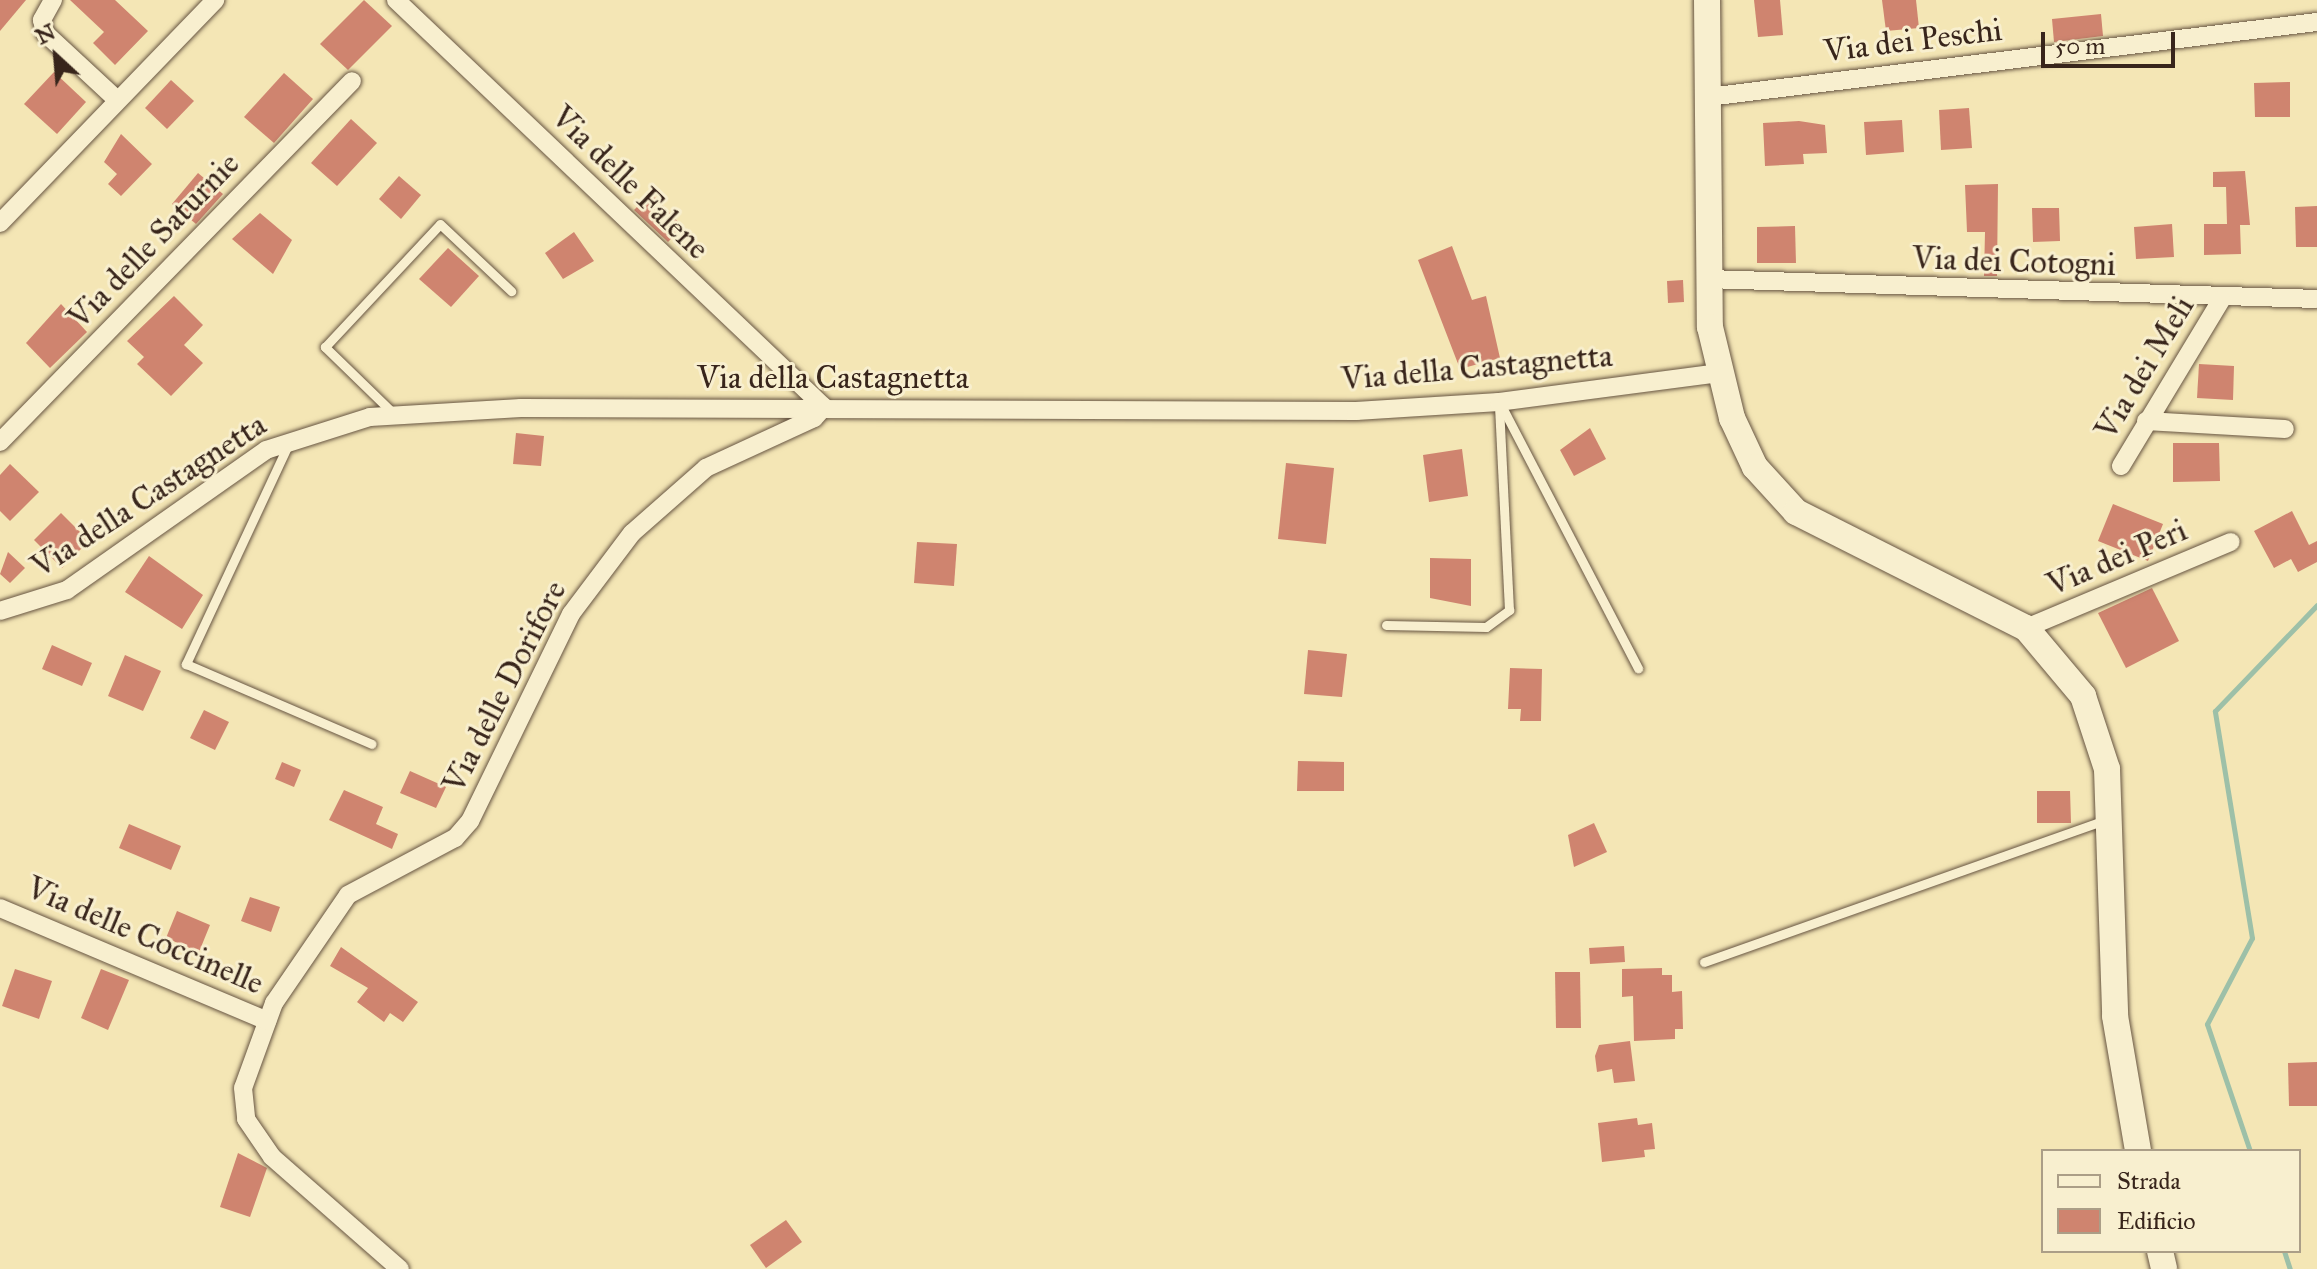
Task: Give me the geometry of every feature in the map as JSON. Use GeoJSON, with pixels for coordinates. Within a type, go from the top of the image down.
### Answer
{"type":"FeatureCollection","features":[{"type":"Feature","properties":{"kind":"main road"},"geometry":{"type":"LineString","coordinates":[[1707,0],[1708,279],[1718,373],[1751,460],[1796,512],[2026,628],[2053,653],[2094,719],[2112,817],[2115,1016],[2138,1149]]}},
{"type":"Feature","properties":{"kind":"street"},"geometry":{"type":"LineString","coordinates":[[53,0],[42,20],[45,33],[117,100]]}},
{"type":"Feature","properties":{"kind":"street"},"geometry":{"type":"LineString","coordinates":[[0,223],[215,0]]}},
{"type":"Feature","properties":{"kind":"street","name":"Via delle Falene"},"geometry":{"type":"LineString","coordinates":[[396,0],[824,407]]}},
{"type":"Feature","properties":{"kind":"street","name":"Via dei Peschi"},"geometry":{"type":"LineString","coordinates":[[1708,97],[2317,22]]}},
{"type":"Feature","properties":{"kind":"street","name":"Via delle Saturnie"},"geometry":{"type":"LineString","coordinates":[[0,442],[352,81]]}},
{"type":"Feature","properties":{"kind":"street","name":"Via dei Cotogni"},"geometry":{"type":"LineString","coordinates":[[1708,279],[2221,300],[2317,299]]}},
{"type":"Feature","properties":{"kind":"street","name":"Via dei Meli"},"geometry":{"type":"LineString","coordinates":[[2121,466],[2221,300]]}},
{"type":"Feature","properties":{"kind":"street","name":"Via della Castagnetta"},"geometry":{"type":"LineString","coordinates":[[0,611],[67,590],[224,476],[291,439],[395,415],[824,407],[1328,412],[1499,402],[1718,373]]}},
{"type":"Feature","properties":{"kind":"street","name":"Via delle Dorifore"},"geometry":{"type":"LineString","coordinates":[[400,1269],[380,1262],[272,1157],[249,1127],[242,1096],[267,1021],[298,963],[348,895],[455,838],[470,821],[562,630],[632,533],[706,468],[824,407]]}},
{"type":"Feature","properties":{"kind":"street"},"geometry":{"type":"LineString","coordinates":[[2146,421],[2285,429]]}},
{"type":"Feature","properties":{"kind":"street","name":"Via dei Peri"},"geometry":{"type":"LineString","coordinates":[[2026,628],[2231,542]]}},
{"type":"Feature","properties":{"kind":"street","name":"Via delle Coccinelle"},"geometry":{"type":"LineString","coordinates":[[0,908],[267,1021]]}},
{"type":"Feature","properties":{"kind":"lane"},"geometry":{"type":"LineString","coordinates":[[395,415],[325,347],[440,224],[511,291]]}},
{"type":"Feature","properties":{"kind":"lane"},"geometry":{"type":"LineString","coordinates":[[1386,625],[1486,627],[1509,610],[1499,402]]}},
{"type":"Feature","properties":{"kind":"lane"},"geometry":{"type":"LineString","coordinates":[[1499,402],[1638,668]]}},
{"type":"Feature","properties":{"kind":"lane"},"geometry":{"type":"LineString","coordinates":[[291,439],[186,664],[372,744]]}},
{"type":"Feature","properties":{"kind":"lane"},"geometry":{"type":"LineString","coordinates":[[1704,962],[2112,817]]}},
{"type":"Feature","properties":{"kind":"building"},"geometry":{"type":"Polygon","coordinates":[[[0,0],[26,0],[0,31],[0,0]]]}},
{"type":"Feature","properties":{"kind":"building"},"geometry":{"type":"Polygon","coordinates":[[[70,0],[115,0],[148,31],[115,65],[93,43],[104,32],[70,0]]]}},
{"type":"Feature","properties":{"kind":"building"},"geometry":{"type":"Polygon","coordinates":[[[364,0],[392,26],[348,70],[320,44],[364,0]]]}},
{"type":"Feature","properties":{"kind":"building"},"geometry":{"type":"Polygon","coordinates":[[[1754,0],[1780,0],[1783,35],[1758,37],[1754,0]]]}},
{"type":"Feature","properties":{"kind":"building"},"geometry":{"type":"Polygon","coordinates":[[[1882,0],[1916,0],[1919,28],[1886,31],[1882,0]]]}},
{"type":"Feature","properties":{"kind":"building"},"geometry":{"type":"Polygon","coordinates":[[[2101,14],[2103,36],[2054,42],[2052,19],[2101,14]]]}},
{"type":"Feature","properties":{"kind":"building"},"geometry":{"type":"Polygon","coordinates":[[[54,72],[86,102],[57,134],[24,104],[54,72]]]}},
{"type":"Feature","properties":{"kind":"building"},"geometry":{"type":"Polygon","coordinates":[[[284,73],[313,99],[274,143],[244,117],[284,73]]]}},
{"type":"Feature","properties":{"kind":"building"},"geometry":{"type":"Polygon","coordinates":[[[171,80],[194,101],[167,129],[145,108],[171,80]]]}},
{"type":"Feature","properties":{"kind":"building"},"geometry":{"type":"Polygon","coordinates":[[[2290,82],[2290,117],[2255,117],[2254,83],[2290,82]]]}},
{"type":"Feature","properties":{"kind":"building"},"geometry":{"type":"Polygon","coordinates":[[[1969,108],[1972,148],[1941,150],[1939,110],[1969,108]]]}},
{"type":"Feature","properties":{"kind":"building"},"geometry":{"type":"Polygon","coordinates":[[[351,119],[377,143],[337,186],[311,163],[351,119]]]}},
{"type":"Feature","properties":{"kind":"building"},"geometry":{"type":"Polygon","coordinates":[[[1902,120],[1904,152],[1866,155],[1864,122],[1902,120]]]}},
{"type":"Feature","properties":{"kind":"building"},"geometry":{"type":"Polygon","coordinates":[[[1799,121],[1825,125],[1827,153],[1803,154],[1804,164],[1765,166],[1763,123],[1799,121]]]}},
{"type":"Feature","properties":{"kind":"building"},"geometry":{"type":"Polygon","coordinates":[[[121,134],[152,164],[121,196],[108,184],[117,174],[104,162],[121,134]]]}},
{"type":"Feature","properties":{"kind":"building"},"geometry":{"type":"Polygon","coordinates":[[[2245,171],[2250,225],[2240,225],[2241,254],[2204,255],[2204,224],[2227,224],[2226,187],[2213,187],[2213,172],[2245,171]]]}},
{"type":"Feature","properties":{"kind":"building"},"geometry":{"type":"Polygon","coordinates":[[[198,173],[223,194],[196,224],[172,204],[198,173]]]}},
{"type":"Feature","properties":{"kind":"building"},"geometry":{"type":"Polygon","coordinates":[[[399,176],[421,195],[401,219],[379,199],[399,176]]]}},
{"type":"Feature","properties":{"kind":"building"},"geometry":{"type":"Polygon","coordinates":[[[1998,184],[1997,276],[1984,276],[1985,232],[1967,232],[1965,185],[1998,184]]]}},
{"type":"Feature","properties":{"kind":"building"},"geometry":{"type":"Polygon","coordinates":[[[651,193],[683,227],[668,242],[634,210],[651,193]]]}},
{"type":"Feature","properties":{"kind":"building"},"geometry":{"type":"Polygon","coordinates":[[[2317,206],[2317,247],[2296,247],[2295,207],[2317,206]]]}},
{"type":"Feature","properties":{"kind":"building"},"geometry":{"type":"Polygon","coordinates":[[[2032,208],[2059,208],[2060,241],[2033,242],[2032,208]]]}},
{"type":"Feature","properties":{"kind":"building"},"geometry":{"type":"Polygon","coordinates":[[[260,213],[292,240],[273,274],[232,239],[260,213]]]}},
{"type":"Feature","properties":{"kind":"building"},"geometry":{"type":"Polygon","coordinates":[[[2172,224],[2174,257],[2136,259],[2134,227],[2172,224]]]}},
{"type":"Feature","properties":{"kind":"building"},"geometry":{"type":"Polygon","coordinates":[[[1795,226],[1796,263],[1757,263],[1757,227],[1795,226]]]}},
{"type":"Feature","properties":{"kind":"building"},"geometry":{"type":"Polygon","coordinates":[[[574,232],[594,261],[563,279],[545,253],[574,232]]]}},
{"type":"Feature","properties":{"kind":"building"},"geometry":{"type":"Polygon","coordinates":[[[1452,246],[1472,300],[1486,296],[1500,358],[1460,369],[1418,260],[1452,246]]]}},
{"type":"Feature","properties":{"kind":"building"},"geometry":{"type":"Polygon","coordinates":[[[448,248],[479,276],[451,307],[419,279],[448,248]]]}},
{"type":"Feature","properties":{"kind":"building"},"geometry":{"type":"Polygon","coordinates":[[[1683,280],[1684,302],[1668,303],[1667,281],[1683,280]]]}},
{"type":"Feature","properties":{"kind":"building"},"geometry":{"type":"Polygon","coordinates":[[[174,296],[203,325],[184,345],[203,363],[171,396],[137,364],[144,357],[127,341],[174,296]]]}},
{"type":"Feature","properties":{"kind":"building"},"geometry":{"type":"Polygon","coordinates":[[[61,304],[87,332],[50,368],[26,343],[61,304]]]}},
{"type":"Feature","properties":{"kind":"building"},"geometry":{"type":"Polygon","coordinates":[[[2199,364],[2234,366],[2233,400],[2197,398],[2199,364]]]}},
{"type":"Feature","properties":{"kind":"building"},"geometry":{"type":"Polygon","coordinates":[[[1590,428],[1606,459],[1574,476],[1560,450],[1590,428]]]}},
{"type":"Feature","properties":{"kind":"building"},"geometry":{"type":"Polygon","coordinates":[[[516,433],[544,436],[541,466],[513,464],[516,433]]]}},
{"type":"Feature","properties":{"kind":"building"},"geometry":{"type":"Polygon","coordinates":[[[2173,443],[2219,443],[2220,481],[2173,482],[2173,443]]]}},
{"type":"Feature","properties":{"kind":"building"},"geometry":{"type":"Polygon","coordinates":[[[1462,449],[1468,496],[1429,502],[1423,455],[1462,449]]]}},
{"type":"Feature","properties":{"kind":"building"},"geometry":{"type":"Polygon","coordinates":[[[1286,463],[1334,468],[1326,544],[1278,539],[1286,463]]]}},
{"type":"Feature","properties":{"kind":"building"},"geometry":{"type":"Polygon","coordinates":[[[10,464],[39,492],[10,521],[0,511],[0,475],[10,464]]]}},
{"type":"Feature","properties":{"kind":"building"},"geometry":{"type":"Polygon","coordinates":[[[2113,504],[2163,524],[2148,561],[2098,541],[2113,504]]]}},
{"type":"Feature","properties":{"kind":"building"},"geometry":{"type":"Polygon","coordinates":[[[2292,511],[2309,545],[2317,541],[2317,562],[2298,572],[2291,559],[2274,568],[2254,531],[2292,511]]]}},
{"type":"Feature","properties":{"kind":"building"},"geometry":{"type":"Polygon","coordinates":[[[61,513],[89,541],[62,568],[34,540],[61,513]]]}},
{"type":"Feature","properties":{"kind":"building"},"geometry":{"type":"Polygon","coordinates":[[[917,542],[957,544],[954,586],[914,583],[917,542]]]}},
{"type":"Feature","properties":{"kind":"building"},"geometry":{"type":"Polygon","coordinates":[[[8,552],[25,568],[10,583],[0,574],[8,552]]]}},
{"type":"Feature","properties":{"kind":"building"},"geometry":{"type":"Polygon","coordinates":[[[149,556],[203,595],[182,629],[125,592],[149,556]]]}},
{"type":"Feature","properties":{"kind":"building"},"geometry":{"type":"Polygon","coordinates":[[[1430,558],[1471,559],[1471,606],[1430,598],[1430,558]]]}},
{"type":"Feature","properties":{"kind":"building"},"geometry":{"type":"Polygon","coordinates":[[[2152,588],[2179,641],[2126,668],[2098,613],[2152,588]]]}},
{"type":"Feature","properties":{"kind":"building"},"geometry":{"type":"Polygon","coordinates":[[[52,645],[92,663],[82,686],[42,669],[52,645]]]}},
{"type":"Feature","properties":{"kind":"building"},"geometry":{"type":"Polygon","coordinates":[[[1308,650],[1347,654],[1342,697],[1304,694],[1308,650]]]}},
{"type":"Feature","properties":{"kind":"building"},"geometry":{"type":"Polygon","coordinates":[[[125,655],[161,671],[143,711],[108,696],[125,655]]]}},
{"type":"Feature","properties":{"kind":"building"},"geometry":{"type":"Polygon","coordinates":[[[1510,668],[1542,669],[1541,721],[1520,721],[1521,709],[1508,709],[1510,668]]]}},
{"type":"Feature","properties":{"kind":"building"},"geometry":{"type":"Polygon","coordinates":[[[204,710],[229,722],[215,750],[190,738],[204,710]]]}},
{"type":"Feature","properties":{"kind":"building"},"geometry":{"type":"Polygon","coordinates":[[[1298,761],[1344,762],[1344,791],[1297,791],[1298,761]]]}},
{"type":"Feature","properties":{"kind":"building"},"geometry":{"type":"Polygon","coordinates":[[[282,762],[301,770],[294,787],[275,779],[282,762]]]}},
{"type":"Feature","properties":{"kind":"building"},"geometry":{"type":"Polygon","coordinates":[[[410,771],[446,787],[436,808],[400,793],[410,771]]]}},
{"type":"Feature","properties":{"kind":"building"},"geometry":{"type":"Polygon","coordinates":[[[344,790],[383,807],[376,824],[398,834],[392,849],[329,820],[344,790]]]}},
{"type":"Feature","properties":{"kind":"building"},"geometry":{"type":"Polygon","coordinates":[[[2037,791],[2070,791],[2071,823],[2037,823],[2037,791]]]}},
{"type":"Feature","properties":{"kind":"building"},"geometry":{"type":"Polygon","coordinates":[[[1594,823],[1607,852],[1574,867],[1568,835],[1594,823]]]}},
{"type":"Feature","properties":{"kind":"building"},"geometry":{"type":"Polygon","coordinates":[[[129,824],[181,846],[171,870],[119,848],[129,824]]]}},
{"type":"Feature","properties":{"kind":"building"},"geometry":{"type":"Polygon","coordinates":[[[250,897],[280,907],[271,932],[241,921],[250,897]]]}},
{"type":"Feature","properties":{"kind":"building"},"geometry":{"type":"Polygon","coordinates":[[[177,911],[210,925],[199,952],[166,938],[177,911]]]}},
{"type":"Feature","properties":{"kind":"building"},"geometry":{"type":"Polygon","coordinates":[[[1624,946],[1625,962],[1590,964],[1589,948],[1624,946]]]}},
{"type":"Feature","properties":{"kind":"building"},"geometry":{"type":"Polygon","coordinates":[[[341,947],[418,1002],[403,1022],[390,1013],[384,1022],[357,1002],[368,988],[330,966],[341,947]]]}},
{"type":"Feature","properties":{"kind":"building"},"geometry":{"type":"Polygon","coordinates":[[[1662,968],[1662,975],[1672,975],[1672,992],[1682,991],[1683,1029],[1675,1029],[1675,1039],[1634,1041],[1633,996],[1622,997],[1622,969],[1662,968]]]}},
{"type":"Feature","properties":{"kind":"building"},"geometry":{"type":"Polygon","coordinates":[[[15,969],[52,981],[39,1019],[2,1006],[15,969]]]}},
{"type":"Feature","properties":{"kind":"building"},"geometry":{"type":"Polygon","coordinates":[[[101,969],[129,980],[108,1030],[81,1018],[101,969]]]}},
{"type":"Feature","properties":{"kind":"building"},"geometry":{"type":"Polygon","coordinates":[[[1555,972],[1580,972],[1581,1028],[1556,1028],[1555,972]]]}},
{"type":"Feature","properties":{"kind":"building"},"geometry":{"type":"Polygon","coordinates":[[[1630,1041],[1635,1081],[1614,1083],[1612,1069],[1597,1072],[1595,1056],[1599,1045],[1630,1041]]]}},
{"type":"Feature","properties":{"kind":"building"},"geometry":{"type":"Polygon","coordinates":[[[2317,1062],[2317,1106],[2289,1106],[2288,1063],[2317,1062]]]}},
{"type":"Feature","properties":{"kind":"building"},"geometry":{"type":"Polygon","coordinates":[[[1637,1118],[1638,1125],[1652,1123],[1655,1149],[1644,1150],[1645,1157],[1602,1162],[1598,1123],[1637,1118]]]}},
{"type":"Feature","properties":{"kind":"building"},"geometry":{"type":"Polygon","coordinates":[[[238,1153],[267,1168],[250,1217],[220,1207],[238,1153]]]}},
{"type":"Feature","properties":{"kind":"building"},"geometry":{"type":"Polygon","coordinates":[[[786,1220],[802,1242],[766,1268],[750,1245],[786,1220]]]}},
{"type":"Feature","properties":{"kind":"waterway"},"geometry":{"type":"LineString","coordinates":[[2249,1149],[2207,1024],[2252,938],[2215,711],[2317,605]]}},
{"type":"Feature","properties":{"kind":"waterway"},"geometry":{"type":"LineString","coordinates":[[2285,1253],[2290,1269]]}}]}
